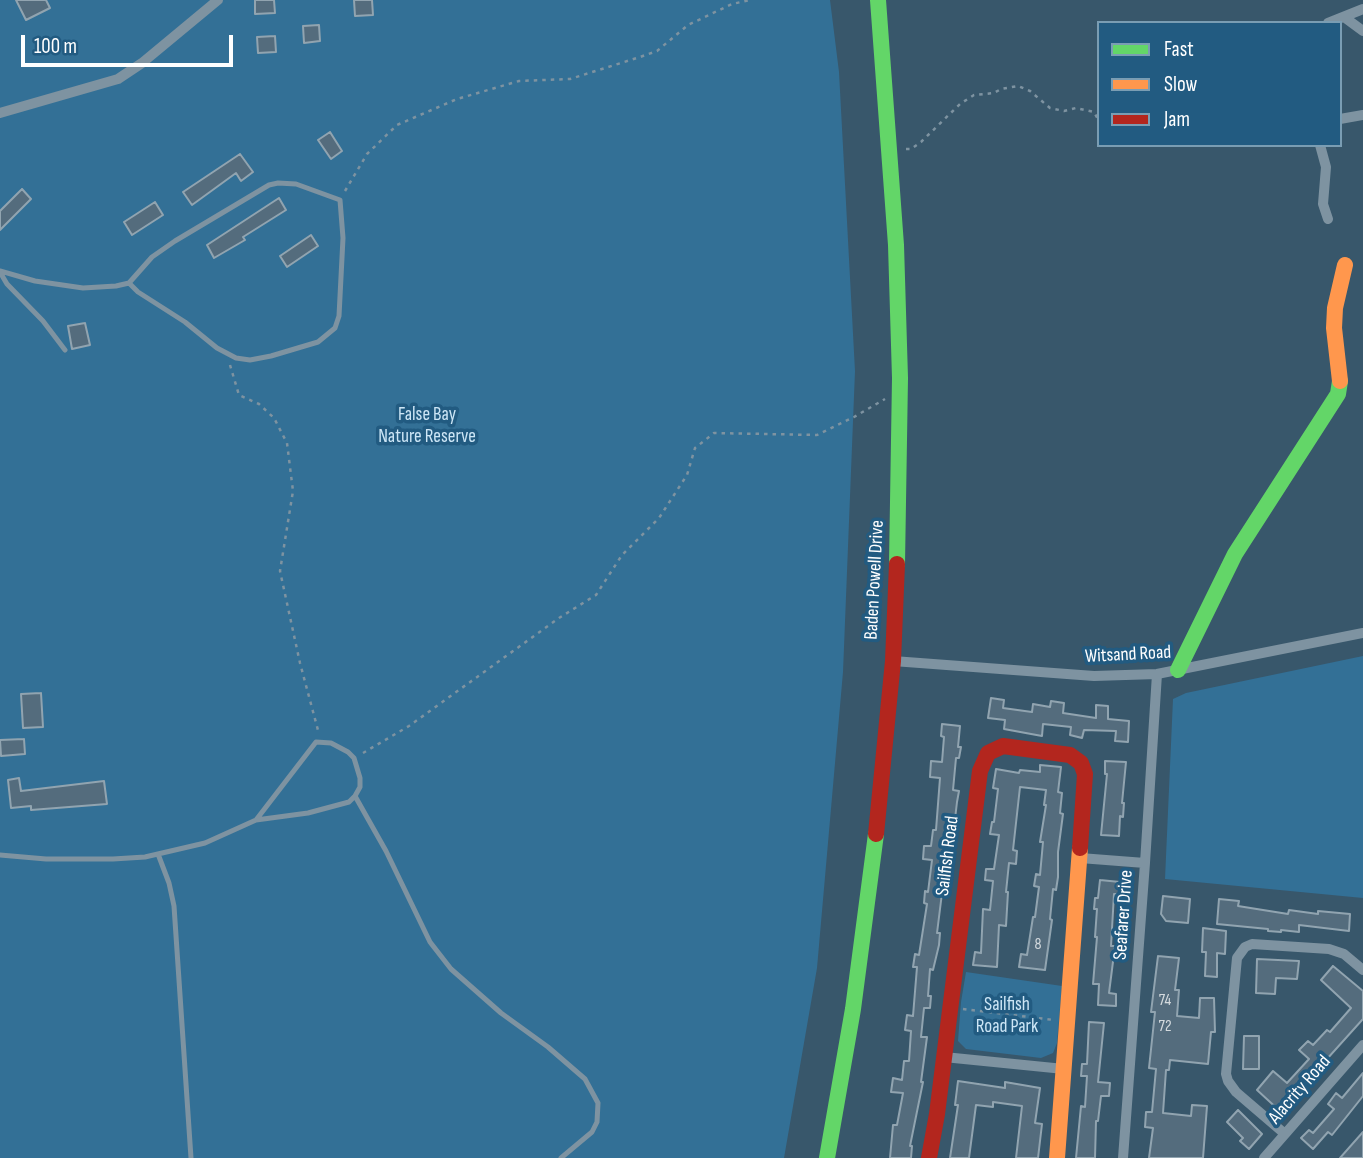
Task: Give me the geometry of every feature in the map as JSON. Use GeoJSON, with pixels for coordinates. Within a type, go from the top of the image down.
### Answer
{"type":"FeatureCollection","features":[{"type":"Feature","properties":{"kind":"street"},"geometry":{"type":"LineString","coordinates":[[0,113],[118,79],[142,63],[218,0]]}},
{"type":"Feature","properties":{"kind":"street","name":"Baden Powell Drive"},"geometry":{"type":"LineString","coordinates":[[827,1158],[864,931],[879,815],[892,661],[899,504],[897,280],[891,150],[878,0]]}},
{"type":"Feature","properties":{"kind":"street"},"geometry":{"type":"LineString","coordinates":[[1333,21],[1363,9]]}},
{"type":"Feature","properties":{"kind":"street"},"geometry":{"type":"LineString","coordinates":[[1344,17],[1363,32]]}},
{"type":"Feature","properties":{"kind":"street"},"geometry":{"type":"LineString","coordinates":[[1342,119],[1363,115]]}},
{"type":"Feature","properties":{"kind":"street"},"geometry":{"type":"LineString","coordinates":[[1321,147],[1326,167],[1323,204],[1328,219]]}},
{"type":"Feature","properties":{"kind":"street"},"geometry":{"type":"LineString","coordinates":[[1178,670],[1235,554],[1338,394],[1340,383],[1334,318],[1345,265]]}},
{"type":"Feature","properties":{"kind":"street","name":"Witsand Road"},"geometry":{"type":"LineString","coordinates":[[892,661],[1094,676],[1157,674],[1363,633]]}},
{"type":"Feature","properties":{"kind":"street","name":"Seafarer Drive"},"geometry":{"type":"LineString","coordinates":[[1123,1158],[1146,863],[1157,674]]}},
{"type":"Feature","properties":{"kind":"street","name":"Sailfish Road"},"geometry":{"type":"LineString","coordinates":[[929,1158],[980,771],[988,753],[1003,746],[1063,753],[1081,763],[1086,780],[1058,1158]]}},
{"type":"Feature","properties":{"kind":"street"},"geometry":{"type":"LineString","coordinates":[[1080,858],[1146,863]]}},
{"type":"Feature","properties":{"kind":"street"},"geometry":{"type":"LineString","coordinates":[[1285,1134],[1236,1092],[1226,1074],[1237,958],[1245,947],[1252,944],[1329,949],[1344,954],[1363,970]]}},
{"type":"Feature","properties":{"kind":"street","name":"Alacrity Road"},"geometry":{"type":"LineString","coordinates":[[1264,1158],[1363,1045]]}},
{"type":"Feature","properties":{"kind":"street"},"geometry":{"type":"LineString","coordinates":[[944,1057],[1064,1069]]}},
{"type":"Feature","properties":{"kind":"lane"},"geometry":{"type":"LineString","coordinates":[[0,272],[35,281],[83,288],[104,288],[129,283],[152,257],[269,185],[296,184],[340,200],[343,265],[340,316],[335,328],[318,342],[271,356],[243,360],[227,355],[129,283]]}},
{"type":"Feature","properties":{"kind":"lane"},"geometry":{"type":"LineString","coordinates":[[0,272],[7,284],[43,321],[65,350]]}},
{"type":"Feature","properties":{"kind":"lane"},"geometry":{"type":"LineString","coordinates":[[0,855],[46,859],[100,859],[159,854],[205,843],[256,820],[343,805],[355,796],[360,778],[354,758],[341,747],[316,743],[256,820]]}},
{"type":"Feature","properties":{"kind":"lane"},"geometry":{"type":"LineString","coordinates":[[355,796],[386,851],[430,942],[451,969],[501,1013],[548,1047],[585,1079],[598,1102],[597,1122],[592,1132],[561,1158]]}},
{"type":"Feature","properties":{"kind":"lane"},"geometry":{"type":"LineString","coordinates":[[159,854],[174,906],[191,1158]]}},
{"type":"Feature","properties":{"kind":"path"},"geometry":{"type":"LineString","coordinates":[[340,200],[367,153],[397,125],[457,99],[519,81],[570,79],[657,51],[688,25],[732,4],[750,0]]}},
{"type":"Feature","properties":{"kind":"path"},"geometry":{"type":"LineString","coordinates":[[891,150],[911,149],[960,104],[974,95],[1018,86],[1030,91],[1050,108],[1064,111],[1076,108],[1094,112],[1097,117]]}},
{"type":"Feature","properties":{"kind":"path"},"geometry":{"type":"LineString","coordinates":[[227,355],[239,395],[259,404],[274,418],[286,443],[293,491],[280,571],[321,742]]}},
{"type":"Feature","properties":{"kind":"path"},"geometry":{"type":"LineString","coordinates":[[354,758],[409,726],[559,618],[596,595],[622,555],[659,518],[687,475],[695,448],[714,433],[817,435],[855,417],[899,390]]}},
{"type":"Feature","properties":{"kind":"path"},"geometry":{"type":"LineString","coordinates":[[950,1007],[1068,1022]]}},
{"type":"Feature","properties":{"kind":"green space","name":"False Bay Nature Reserve"},"geometry":{"type":"Polygon","coordinates":[[[0,0],[830,0],[839,72],[855,371],[843,672],[817,968],[784,1158],[0,1158],[0,0]]]}},
{"type":"Feature","properties":{"kind":"green space"},"geometry":{"type":"Polygon","coordinates":[[[1363,656],[1363,898],[1165,879],[1173,699],[1186,693],[1363,656]]]}},
{"type":"Feature","properties":{"kind":"green space","name":"Sailfish Road Park"},"geometry":{"type":"Polygon","coordinates":[[[966,972],[1062,986],[1057,1043],[1053,1053],[1041,1058],[966,1049],[958,1041],[966,972]]]}},
{"type":"Feature","properties":{"kind":"building"},"geometry":{"type":"Polygon","coordinates":[[[16,0],[46,0],[50,8],[26,20],[16,0]]]}},
{"type":"Feature","properties":{"kind":"building"},"geometry":{"type":"Polygon","coordinates":[[[255,0],[274,0],[275,13],[255,14],[255,0]]]}},
{"type":"Feature","properties":{"kind":"building"},"geometry":{"type":"Polygon","coordinates":[[[354,0],[372,0],[373,15],[355,16],[354,0]]]}},
{"type":"Feature","properties":{"kind":"building"},"geometry":{"type":"Polygon","coordinates":[[[319,25],[320,41],[304,43],[303,26],[319,25]]]}},
{"type":"Feature","properties":{"kind":"building"},"geometry":{"type":"Polygon","coordinates":[[[275,36],[276,52],[258,53],[257,37],[275,36]]]}},
{"type":"Feature","properties":{"kind":"building"},"geometry":{"type":"Polygon","coordinates":[[[330,132],[342,151],[331,159],[318,140],[330,132]]]}},
{"type":"Feature","properties":{"kind":"building"},"geometry":{"type":"Polygon","coordinates":[[[240,154],[253,172],[241,181],[236,173],[192,205],[183,192],[240,154]]]}},
{"type":"Feature","properties":{"kind":"building"},"geometry":{"type":"Polygon","coordinates":[[[22,189],[31,199],[0,230],[0,211],[22,189]]]}},
{"type":"Feature","properties":{"kind":"building"},"geometry":{"type":"Polygon","coordinates":[[[279,198],[286,210],[243,237],[245,240],[214,258],[207,245],[279,198]]]}},
{"type":"Feature","properties":{"kind":"building"},"geometry":{"type":"Polygon","coordinates":[[[155,202],[163,215],[132,235],[124,222],[155,202]]]}},
{"type":"Feature","properties":{"kind":"building"},"geometry":{"type":"Polygon","coordinates":[[[311,235],[318,246],[287,267],[280,256],[311,235]]]}},
{"type":"Feature","properties":{"kind":"building"},"geometry":{"type":"Polygon","coordinates":[[[85,323],[90,345],[72,349],[68,326],[85,323]]]}},
{"type":"Feature","properties":{"kind":"building"},"geometry":{"type":"Polygon","coordinates":[[[41,693],[43,727],[23,728],[21,694],[41,693]]]}},
{"type":"Feature","properties":{"kind":"building"},"geometry":{"type":"Polygon","coordinates":[[[991,698],[1004,700],[1003,708],[1032,712],[1033,704],[1050,707],[1051,701],[1064,703],[1063,713],[1096,718],[1096,705],[1108,706],[1108,719],[1129,721],[1128,742],[1115,741],[1116,731],[1084,730],[1082,738],[1070,735],[1071,727],[1043,724],[1042,736],[1004,729],[1005,720],[988,718],[991,698]]]}},
{"type":"Feature","properties":{"kind":"building"},"geometry":{"type":"Polygon","coordinates":[[[942,724],[960,726],[958,747],[961,747],[959,758],[956,758],[953,790],[959,791],[955,819],[952,818],[950,844],[946,843],[937,933],[940,933],[939,945],[933,970],[930,969],[930,1008],[924,1008],[921,1037],[927,1037],[923,1082],[910,1146],[911,1158],[890,1158],[893,1125],[897,1125],[903,1093],[891,1092],[893,1078],[902,1080],[904,1061],[909,1061],[911,1031],[905,1030],[907,1015],[913,1016],[917,967],[913,967],[915,954],[919,955],[927,904],[924,903],[925,891],[928,892],[932,860],[923,859],[924,846],[931,846],[933,830],[936,830],[940,778],[930,777],[931,761],[942,762],[942,724]]]}},
{"type":"Feature","properties":{"kind":"building"},"geometry":{"type":"Polygon","coordinates":[[[24,739],[25,754],[1,756],[0,740],[24,739]]]}},
{"type":"Feature","properties":{"kind":"building"},"geometry":{"type":"Polygon","coordinates":[[[1105,761],[1126,762],[1123,817],[1120,816],[1119,836],[1101,835],[1107,774],[1105,761]]]}},
{"type":"Feature","properties":{"kind":"building"},"geometry":{"type":"Polygon","coordinates":[[[1040,765],[1061,767],[1058,792],[1062,793],[1060,813],[1063,814],[1058,877],[1056,890],[1053,889],[1045,970],[1019,967],[1021,954],[1027,955],[1035,917],[1039,887],[1034,886],[1036,874],[1040,875],[1043,842],[1040,842],[1046,790],[1020,787],[1013,850],[1017,851],[1016,864],[1009,863],[1006,926],[999,925],[997,967],[973,965],[975,952],[981,953],[983,909],[990,910],[993,881],[985,880],[986,869],[994,869],[999,835],[990,834],[998,789],[993,788],[996,769],[1019,773],[1020,770],[1040,772],[1040,765]]]}},
{"type":"Feature","properties":{"kind":"building"},"geometry":{"type":"Polygon","coordinates":[[[19,778],[21,791],[104,781],[107,804],[31,810],[31,806],[11,808],[8,780],[19,778]]]}},
{"type":"Feature","properties":{"kind":"building"},"geometry":{"type":"Polygon","coordinates":[[[1100,880],[1120,882],[1119,894],[1114,894],[1111,946],[1115,946],[1109,993],[1116,994],[1116,1006],[1098,1005],[1099,984],[1093,984],[1097,937],[1097,909],[1094,909],[1100,880]]]}},
{"type":"Feature","properties":{"kind":"building"},"geometry":{"type":"Polygon","coordinates":[[[1163,896],[1190,899],[1188,923],[1166,921],[1161,914],[1163,896]]]}},
{"type":"Feature","properties":{"kind":"building"},"geometry":{"type":"Polygon","coordinates":[[[1219,899],[1239,901],[1238,906],[1288,914],[1289,910],[1350,914],[1349,931],[1299,925],[1299,932],[1281,932],[1217,924],[1219,899]]]}},
{"type":"Feature","properties":{"kind":"building"},"geometry":{"type":"Polygon","coordinates":[[[1203,928],[1226,931],[1225,954],[1217,953],[1217,977],[1205,976],[1203,928]]]}},
{"type":"Feature","properties":{"kind":"building"},"geometry":{"type":"Polygon","coordinates":[[[1158,956],[1179,958],[1175,990],[1179,990],[1177,1016],[1199,1018],[1200,998],[1214,998],[1215,1032],[1211,1032],[1208,1064],[1170,1060],[1169,1070],[1166,1070],[1163,1113],[1191,1116],[1192,1105],[1207,1106],[1203,1158],[1149,1158],[1153,1128],[1145,1127],[1146,1112],[1152,1112],[1156,1069],[1149,1068],[1155,1012],[1151,1012],[1158,956]]]}},
{"type":"Feature","properties":{"kind":"building"},"geometry":{"type":"Polygon","coordinates":[[[1257,959],[1299,961],[1297,979],[1276,978],[1275,994],[1256,993],[1257,959]]]}},
{"type":"Feature","properties":{"kind":"building"},"geometry":{"type":"Polygon","coordinates":[[[1333,966],[1363,991],[1363,1019],[1291,1099],[1293,1101],[1282,1113],[1257,1090],[1273,1071],[1287,1083],[1309,1059],[1299,1050],[1308,1041],[1313,1045],[1327,1030],[1330,1032],[1351,1008],[1321,980],[1333,966]]]}},
{"type":"Feature","properties":{"kind":"building"},"geometry":{"type":"Polygon","coordinates":[[[1089,1022],[1104,1023],[1098,1082],[1110,1083],[1109,1096],[1101,1096],[1096,1121],[1095,1158],[1076,1158],[1081,1106],[1085,1107],[1087,1076],[1081,1076],[1082,1064],[1087,1064],[1089,1022]]]}},
{"type":"Feature","properties":{"kind":"building"},"geometry":{"type":"Polygon","coordinates":[[[1244,1036],[1259,1036],[1259,1069],[1243,1069],[1244,1036]]]}},
{"type":"Feature","properties":{"kind":"building"},"geometry":{"type":"Polygon","coordinates":[[[1363,1073],[1363,1096],[1332,1135],[1328,1132],[1313,1149],[1301,1138],[1309,1130],[1313,1133],[1334,1109],[1328,1104],[1336,1093],[1342,1098],[1363,1073]]]}},
{"type":"Feature","properties":{"kind":"building"},"geometry":{"type":"Polygon","coordinates":[[[958,1081],[1005,1088],[1005,1082],[1040,1088],[1035,1123],[1042,1124],[1038,1158],[1016,1158],[1022,1106],[993,1102],[993,1107],[976,1105],[969,1158],[950,1158],[958,1105],[955,1105],[958,1081]]]}},
{"type":"Feature","properties":{"kind":"building"},"geometry":{"type":"Polygon","coordinates":[[[1238,1110],[1262,1134],[1249,1149],[1240,1141],[1243,1138],[1227,1122],[1238,1110]]]}},
{"type":"Feature","properties":{"kind":"building"},"geometry":{"type":"Polygon","coordinates":[[[1363,1132],[1363,1158],[1340,1158],[1363,1132]]]}},
{"type":"Feature","properties":{"kind":"traffic: fast"},"geometry":{"type":"LineString","coordinates":[[878,0],[896,245],[900,378],[897,564]]}},
{"type":"Feature","properties":{"kind":"traffic: fast"},"geometry":{"type":"LineString","coordinates":[[1178,670],[1235,554],[1338,394],[1340,381]]}},
{"type":"Feature","properties":{"kind":"traffic: fast"},"geometry":{"type":"LineString","coordinates":[[827,1158],[853,1009],[876,834]]}},
{"type":"Feature","properties":{"kind":"traffic: slow"},"geometry":{"type":"LineString","coordinates":[[1340,381],[1334,328],[1335,308],[1345,265]]}},
{"type":"Feature","properties":{"kind":"traffic: slow"},"geometry":{"type":"LineString","coordinates":[[1057,1158],[1080,848]]}},
{"type":"Feature","properties":{"kind":"traffic: jam"},"geometry":{"type":"LineString","coordinates":[[876,834],[893,661],[897,564]]}},
{"type":"Feature","properties":{"kind":"traffic: jam"},"geometry":{"type":"LineString","coordinates":[[929,1158],[937,1114],[980,771],[988,753],[1003,746],[1070,755],[1081,763],[1085,774],[1080,848]]}}]}
